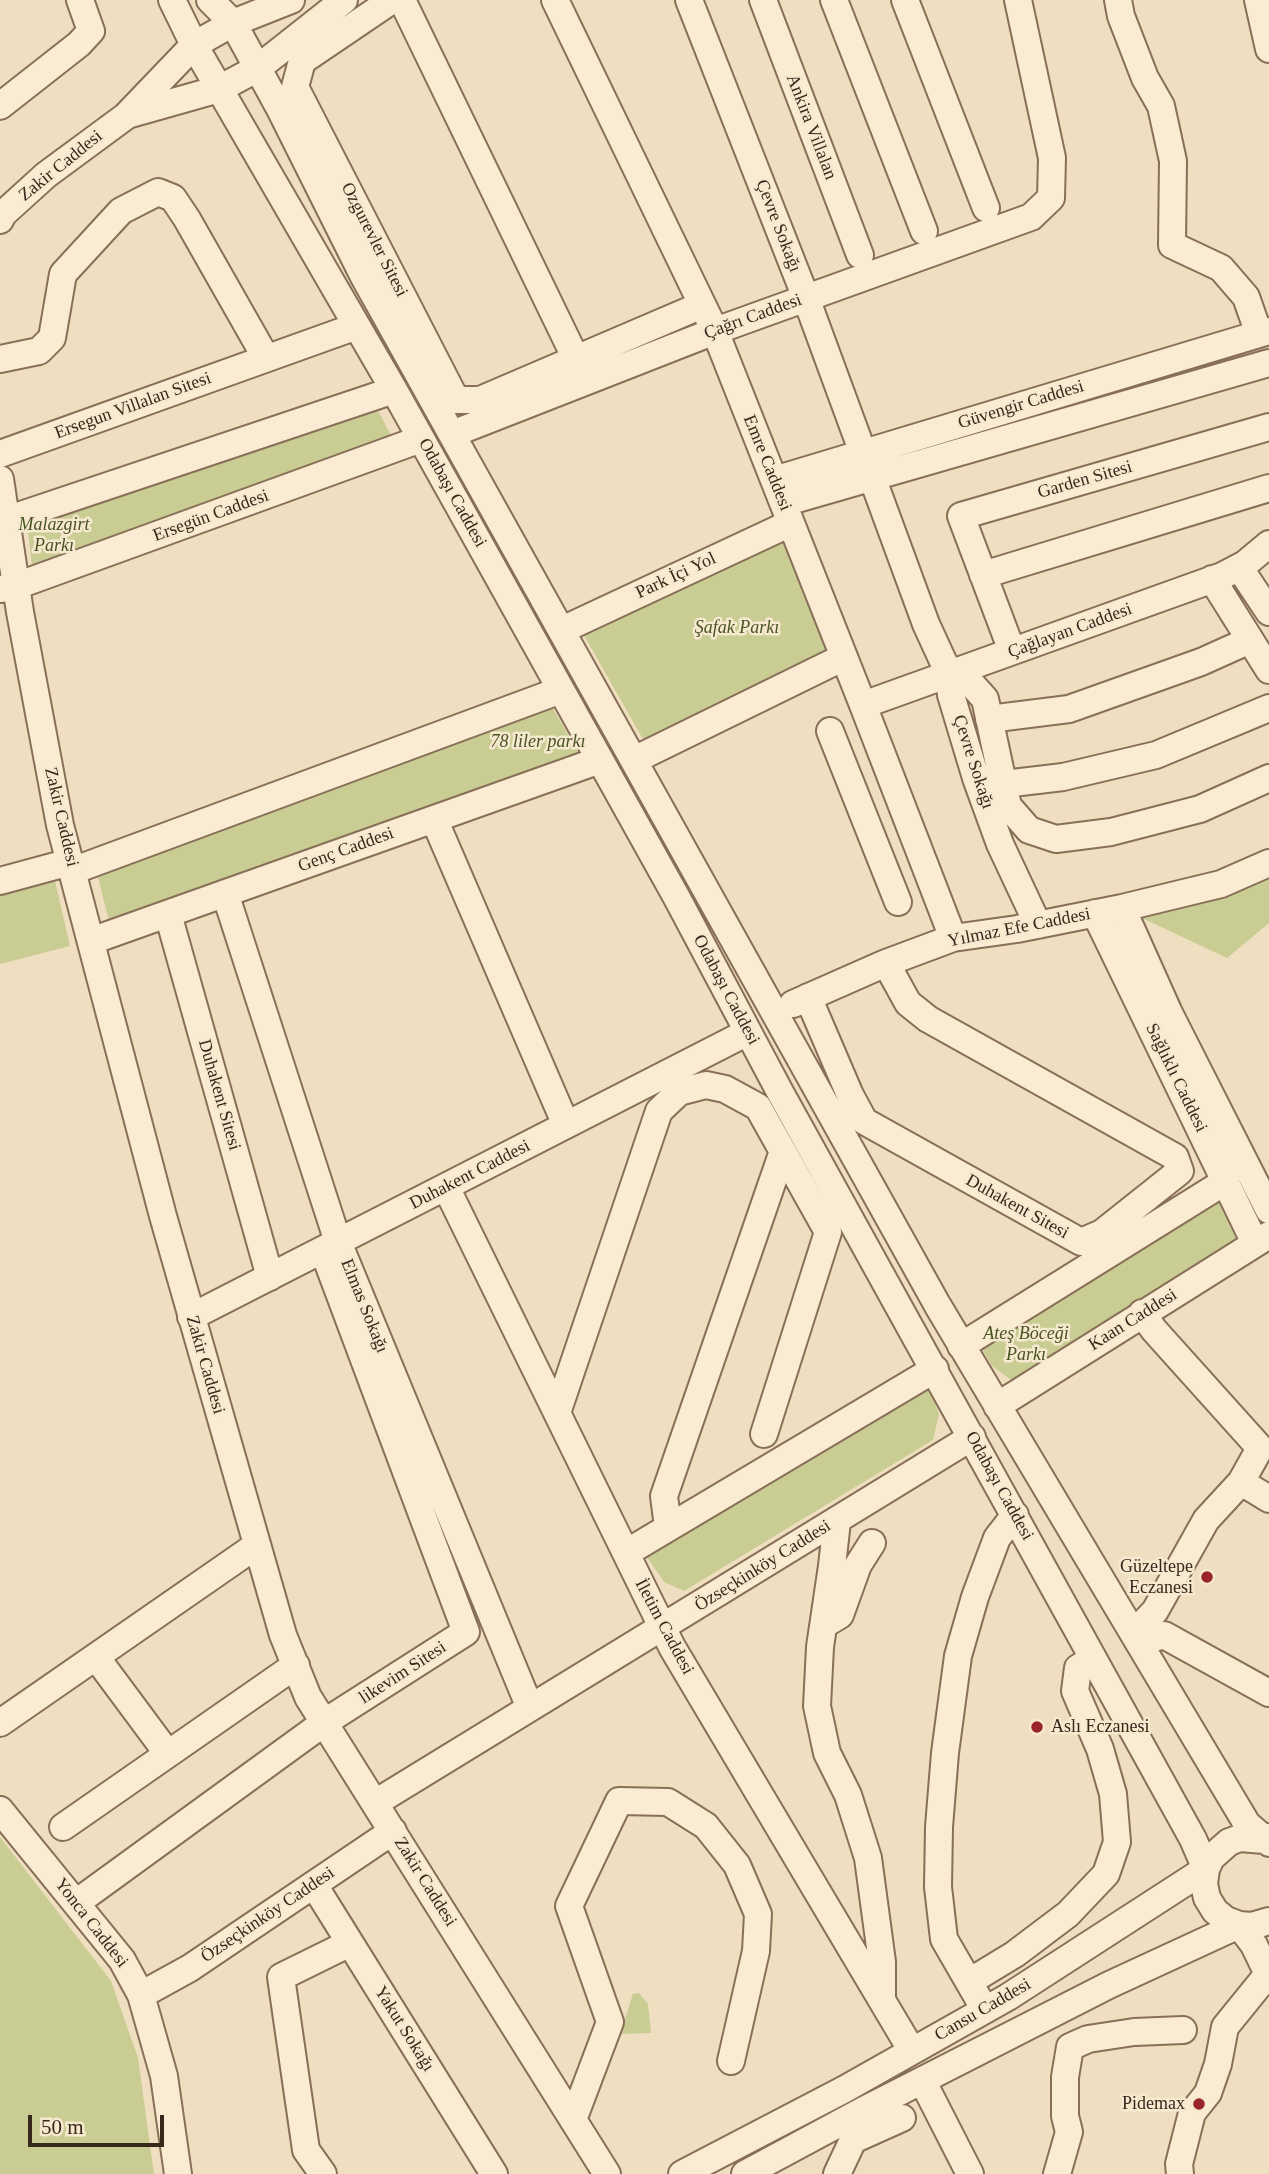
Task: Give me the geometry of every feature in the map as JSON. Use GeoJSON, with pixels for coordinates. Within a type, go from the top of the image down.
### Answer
{"type":"FeatureCollection","features":[{"type":"Feature","properties":{"kind":"street"},"geometry":{"type":"LineString","coordinates":[[6,90],[79,44],[91,31],[80,0]]}},
{"type":"Feature","properties":{"kind":"street","name":"Odabaşı Caddesi"},"geometry":{"type":"LineString","coordinates":[[172,0],[194,46],[394,390],[600,760],[1193,1839],[1206,1869],[1204,1884],[1207,1898],[1214,1910],[1226,1920],[1239,1925],[1254,1945],[1268,1975]]}},
{"type":"Feature","properties":{"kind":"street","name":"Odabaşı Caddesi"},"geometry":{"type":"LineString","coordinates":[[210,0],[233,23],[280,109],[364,277],[961,1346],[1247,1824],[1267,1840]]}},
{"type":"Feature","properties":{"kind":"street"},"geometry":{"type":"LineString","coordinates":[[126,116],[194,46],[233,23],[291,0]]}},
{"type":"Feature","properties":{"kind":"street"},"geometry":{"type":"LineString","coordinates":[[126,116],[219,89],[258,68],[344,0]]}},
{"type":"Feature","properties":{"kind":"street","name":"Ozgurevler Sitesi"},"geometry":{"type":"LineString","coordinates":[[392,0],[302,61],[295,87],[456,400],[480,400],[702,304]]}},
{"type":"Feature","properties":{"kind":"street"},"geometry":{"type":"LineString","coordinates":[[402,0],[576,359]]}},
{"type":"Feature","properties":{"kind":"street","name":"Emre Caddesi"},"geometry":{"type":"LineString","coordinates":[[555,0],[715,331],[953,938]]}},
{"type":"Feature","properties":{"kind":"street","name":"Çevre Sokağı"},"geometry":{"type":"LineString","coordinates":[[690,0],[863,453]]}},
{"type":"Feature","properties":{"kind":"street","name":"Ankira Villalan"},"geometry":{"type":"LineString","coordinates":[[762,0],[860,255]]}},
{"type":"Feature","properties":{"kind":"street"},"geometry":{"type":"LineString","coordinates":[[834,0],[924,231]]}},
{"type":"Feature","properties":{"kind":"street"},"geometry":{"type":"LineString","coordinates":[[905,0],[986,208]]}},
{"type":"Feature","properties":{"kind":"street","name":"Çağrı Caddesi"},"geometry":{"type":"LineString","coordinates":[[452,433],[715,331],[1031,217],[1051,198],[1052,158],[1018,0]]}},
{"type":"Feature","properties":{"kind":"street"},"geometry":{"type":"LineString","coordinates":[[1118,0],[1121,16],[1145,78],[1161,106],[1172,160],[1171,255],[1221,268],[1246,297],[1264,333]]}},
{"type":"Feature","properties":{"kind":"street"},"geometry":{"type":"LineString","coordinates":[[1258,0],[1269,49]]}},
{"type":"Feature","properties":{"kind":"street"},"geometry":{"type":"LineString","coordinates":[[242,130],[280,109]]}},
{"type":"Feature","properties":{"kind":"street","name":"Zakir Caddesi"},"geometry":{"type":"LineString","coordinates":[[0,220],[3,214],[46,175],[126,116]]}},
{"type":"Feature","properties":{"kind":"street"},"geometry":{"type":"LineString","coordinates":[[0,359],[40,351],[52,338],[63,274],[121,211],[158,192],[173,198],[187,219],[266,358]]}},
{"type":"Feature","properties":{"kind":"street","name":"Ersegun Villalan Sitesi"},"geometry":{"type":"LineString","coordinates":[[0,454],[357,326]]}},
{"type":"Feature","properties":{"kind":"street","name":"Güvengir Caddesi"},"geometry":{"type":"LineString","coordinates":[[783,502],[863,453],[1264,333]]}},
{"type":"Feature","properties":{"kind":"street","name":"Güvengir Caddesi"},"geometry":{"type":"LineString","coordinates":[[783,502],[1269,363]]}},
{"type":"Feature","properties":{"kind":"street"},"geometry":{"type":"LineString","coordinates":[[3,521],[394,390]]}},
{"type":"Feature","properties":{"kind":"street","name":"Garden Sitesi"},"geometry":{"type":"LineString","coordinates":[[1012,651],[961,516],[1269,427]]}},
{"type":"Feature","properties":{"kind":"street","name":"Ersegün Caddesi"},"geometry":{"type":"LineString","coordinates":[[8,588],[421,439]]}},
{"type":"Feature","properties":{"kind":"street","name":"Çevre Sokağı"},"geometry":{"type":"LineString","coordinates":[[872,477],[926,624],[954,672],[951,695],[976,778],[1000,844],[1038,925]]}},
{"type":"Feature","properties":{"kind":"street","name":"Zakir Caddesi"},"geometry":{"type":"LineString","coordinates":[[0,481],[8,588],[60,825],[191,1317],[283,1635],[308,1697],[607,2174]]}},
{"type":"Feature","properties":{"kind":"street"},"geometry":{"type":"LineString","coordinates":[[983,575],[1269,488]]}},
{"type":"Feature","properties":{"kind":"street","name":"Park İçi Yol"},"geometry":{"type":"LineString","coordinates":[[562,630],[783,502]]}},
{"type":"Feature","properties":{"kind":"street"},"geometry":{"type":"LineString","coordinates":[[1258,560],[1269,612]]}},
{"type":"Feature","properties":{"kind":"street","name":"Çağlayan Caddesi"},"geometry":{"type":"LineString","coordinates":[[863,705],[1258,560]]}},
{"type":"Feature","properties":{"kind":"street"},"geometry":{"type":"LineString","coordinates":[[1212,579],[1269,670]]}},
{"type":"Feature","properties":{"kind":"street"},"geometry":{"type":"LineString","coordinates":[[989,719],[1069,709],[1201,662],[1250,640]]}},
{"type":"Feature","properties":{"kind":"street"},"geometry":{"type":"LineString","coordinates":[[634,761],[844,657]]}},
{"type":"Feature","properties":{"kind":"street"},"geometry":{"type":"LineString","coordinates":[[954,672],[985,699],[1008,806],[1029,830],[1056,839],[1111,832],[1200,809],[1269,778]]}},
{"type":"Feature","properties":{"kind":"street"},"geometry":{"type":"LineString","coordinates":[[0,881],[71,867],[561,690]]}},
{"type":"Feature","properties":{"kind":"street"},"geometry":{"type":"LineString","coordinates":[[1004,784],[1063,777],[1156,755],[1269,708]]}},
{"type":"Feature","properties":{"kind":"street"},"geometry":{"type":"LineString","coordinates":[[830,731],[898,902]]}},
{"type":"Feature","properties":{"kind":"street","name":"Genç Caddesi"},"geometry":{"type":"LineString","coordinates":[[91,941],[600,760]]}},
{"type":"Feature","properties":{"kind":"street"},"geometry":{"type":"LineString","coordinates":[[868,826],[905,814]]}},
{"type":"Feature","properties":{"kind":"street"},"geometry":{"type":"LineString","coordinates":[[434,819],[566,1125]]}},
{"type":"Feature","properties":{"kind":"street","name":"Yılmaz Efe Caddesi"},"geometry":{"type":"LineString","coordinates":[[776,1013],[886,963],[953,938],[1122,908],[1221,884],[1269,863]]}},
{"type":"Feature","properties":{"kind":"street","name":"Elmas Sokağı"},"geometry":{"type":"LineString","coordinates":[[225,893],[330,1246],[530,1708]]}},
{"type":"Feature","properties":{"kind":"street","name":"Sağlıklı Caddesi"},"geometry":{"type":"LineString","coordinates":[[1122,908],[1169,1013],[1269,1210]]}},
{"type":"Feature","properties":{"kind":"street","name":"Sağlıklı Caddesi"},"geometry":{"type":"LineString","coordinates":[[1096,913],[1226,1181],[1264,1240]]}},
{"type":"Feature","properties":{"kind":"street","name":"Duhakent Sitesi"},"geometry":{"type":"LineString","coordinates":[[168,914],[270,1277]]}},
{"type":"Feature","properties":{"kind":"street","name":"Duhakent Sitesi"},"geometry":{"type":"LineString","coordinates":[[808,997],[864,1121],[1081,1242],[1102,1233],[1180,1171],[1175,1157],[928,1019],[908,1003],[886,963]]}},
{"type":"Feature","properties":{"kind":"street","name":"Duhakent Caddesi"},"geometry":{"type":"LineString","coordinates":[[191,1317],[748,1032]]}},
{"type":"Feature","properties":{"kind":"street"},"geometry":{"type":"LineString","coordinates":[[557,1413],[659,1111],[679,1092],[706,1085],[725,1089],[758,1107],[828,1232],[764,1434]]}},
{"type":"Feature","properties":{"kind":"street"},"geometry":{"type":"LineString","coordinates":[[668,1527],[664,1496],[782,1154]]}},
{"type":"Feature","properties":{"kind":"street"},"geometry":{"type":"LineString","coordinates":[[961,1346],[1226,1181]]}},
{"type":"Feature","properties":{"kind":"street","name":"İletim Caddesi"},"geometry":{"type":"LineString","coordinates":[[446,1187],[672,1647],[912,2051]]}},
{"type":"Feature","properties":{"kind":"street","name":"Kaan Caddesi"},"geometry":{"type":"LineString","coordinates":[[997,1406],[1142,1313],[1264,1240]]}},
{"type":"Feature","properties":{"kind":"street","name":"likevim Sitesi"},"geometry":{"type":"LineString","coordinates":[[76,1903],[325,1723],[466,1632],[330,1246]]}},
{"type":"Feature","properties":{"kind":"street"},"geometry":{"type":"LineString","coordinates":[[1137,1637],[1155,1611],[1206,1520],[1241,1482],[1260,1448],[1154,1330],[1142,1313]]}},
{"type":"Feature","properties":{"kind":"street"},"geometry":{"type":"LineString","coordinates":[[626,1553],[934,1369]]}},
{"type":"Feature","properties":{"kind":"street","name":"Özseçkinköy Caddesi"},"geometry":{"type":"LineString","coordinates":[[375,1803],[972,1437]]}},
{"type":"Feature","properties":{"kind":"street"},"geometry":{"type":"LineString","coordinates":[[1241,1482],[1269,1499]]}},
{"type":"Feature","properties":{"kind":"street"},"geometry":{"type":"LineString","coordinates":[[985,2010],[944,1939],[938,1887],[939,1827],[945,1753],[958,1656],[998,1538],[1015,1515]]}},
{"type":"Feature","properties":{"kind":"street"},"geometry":{"type":"LineString","coordinates":[[836,1521],[820,1647],[817,1706],[827,1753],[848,1795],[868,1858],[882,1962],[882,2000]]}},
{"type":"Feature","properties":{"kind":"street"},"geometry":{"type":"LineString","coordinates":[[823,1625],[839,1615],[859,1565],[872,1543]]}},
{"type":"Feature","properties":{"kind":"street"},"geometry":{"type":"LineString","coordinates":[[0,1723],[257,1545]]}},
{"type":"Feature","properties":{"kind":"street"},"geometry":{"type":"LineString","coordinates":[[1137,1637],[1164,1634],[1269,1693]]}},
{"type":"Feature","properties":{"kind":"street"},"geometry":{"type":"LineString","coordinates":[[96,1657],[168,1755]]}},
{"type":"Feature","properties":{"kind":"street"},"geometry":{"type":"LineString","coordinates":[[969,1982],[1015,1954],[1068,1914],[1106,1874],[1117,1842],[1113,1794],[1100,1749],[1075,1691],[1078,1668],[1093,1659]]}},
{"type":"Feature","properties":{"kind":"street"},"geometry":{"type":"LineString","coordinates":[[64,1827],[296,1665]]}},
{"type":"Feature","properties":{"kind":"street"},"geometry":{"type":"LineString","coordinates":[[573,2120],[610,2022],[569,1906],[620,1801],[668,1802],[706,1826],[737,1865],[758,1914],[756,1951],[731,2061]]}},
{"type":"Feature","properties":{"kind":"street","name":"Yonca Caddesi"},"geometry":{"type":"LineString","coordinates":[[0,1810],[122,1960],[141,1995],[164,2076],[178,2174]]}},
{"type":"Feature","properties":{"kind":"street","name":"Özseçkinköy Caddesi"},"geometry":{"type":"LineString","coordinates":[[141,1995],[190,1968],[393,1831]]}},
{"type":"Feature","properties":{"kind":"street","name":"Cansu Caddesi"},"geometry":{"type":"LineString","coordinates":[[682,2174],[845,2089],[985,2010],[1206,1869],[1211,1858],[1229,1842],[1240,1838],[1267,1840]]}},
{"type":"Feature","properties":{"kind":"street","name":"Yakut Sokağı"},"geometry":{"type":"LineString","coordinates":[[314,1885],[491,2173]]}},
{"type":"Feature","properties":{"kind":"street","name":"Cansu Caddesi"},"geometry":{"type":"LineString","coordinates":[[745,2174],[1109,1985],[1239,1925],[1252,1926],[1269,1921]]}},
{"type":"Feature","properties":{"kind":"street"},"geometry":{"type":"LineString","coordinates":[[323,2174],[307,2162],[281,1977],[350,1943]]}},
{"type":"Feature","properties":{"kind":"street"},"geometry":{"type":"LineString","coordinates":[[1180,2174],[1179,2164],[1192,2113],[1208,2093],[1218,2064],[1225,2027],[1268,1975]]}},
{"type":"Feature","properties":{"kind":"street"},"geometry":{"type":"LineString","coordinates":[[1057,2174],[1069,2132],[1065,2116],[1065,2077],[1070,2047],[1088,2039],[1134,2032],[1183,2030]]}},
{"type":"Feature","properties":{"kind":"street"},"geometry":{"type":"LineString","coordinates":[[923,2082],[970,2174]]}},
{"type":"Feature","properties":{"kind":"street"},"geometry":{"type":"LineString","coordinates":[[837,2174],[853,2140],[902,2118]]}},
{"type":"Feature","properties":{"kind":"green space","name":"Malazgirt Parkı"},"geometry":{"type":"Polygon","coordinates":[[[375,405],[392,437],[32,567],[27,521],[375,405]]]}},
{"type":"Feature","properties":{"kind":"green space","name":"Şafak Parkı"},"geometry":{"type":"Polygon","coordinates":[[[788,534],[835,654],[644,741],[581,630],[788,534]]]}},
{"type":"Feature","properties":{"kind":"green space","name":"78 liler parkı"},"geometry":{"type":"Polygon","coordinates":[[[551,705],[582,759],[109,921],[96,869],[551,705]]]}},
{"type":"Feature","properties":{"kind":"green space"},"geometry":{"type":"Polygon","coordinates":[[[1269,871],[1269,923],[1227,958],[1142,918],[1269,871]]]}},
{"type":"Feature","properties":{"kind":"green space"},"geometry":{"type":"Polygon","coordinates":[[[55,881],[70,946],[0,964],[0,895],[55,881]]]}},
{"type":"Feature","properties":{"kind":"green space","name":"Ateş Böceği Parkı"},"geometry":{"type":"Polygon","coordinates":[[[1219,1198],[1239,1242],[1014,1382],[992,1366],[979,1344],[1219,1198]]]}},
{"type":"Feature","properties":{"kind":"green space"},"geometry":{"type":"Polygon","coordinates":[[[928,1384],[939,1414],[933,1440],[684,1591],[664,1582],[646,1556],[928,1384]]]}},
{"type":"Feature","properties":{"kind":"green space"},"geometry":{"type":"Polygon","coordinates":[[[0,1837],[111,1981],[138,2058],[154,2174],[0,2174],[0,1837]]]}},
{"type":"Feature","properties":{"kind":"green space"},"geometry":{"type":"Polygon","coordinates":[[[639,1993],[648,2004],[651,2033],[620,2034],[633,1994],[639,1993]]]}},
{"type":"Feature","properties":{"kind":"place","name":"Güzeltepe Eczanesi"},"geometry":{"type":"Point","coordinates":[1207,1577]}},
{"type":"Feature","properties":{"kind":"place","name":"Aslı Eczanesi"},"geometry":{"type":"Point","coordinates":[1037,1727]}},
{"type":"Feature","properties":{"kind":"place","name":"Pidemax"},"geometry":{"type":"Point","coordinates":[1199,2104]}}]}
